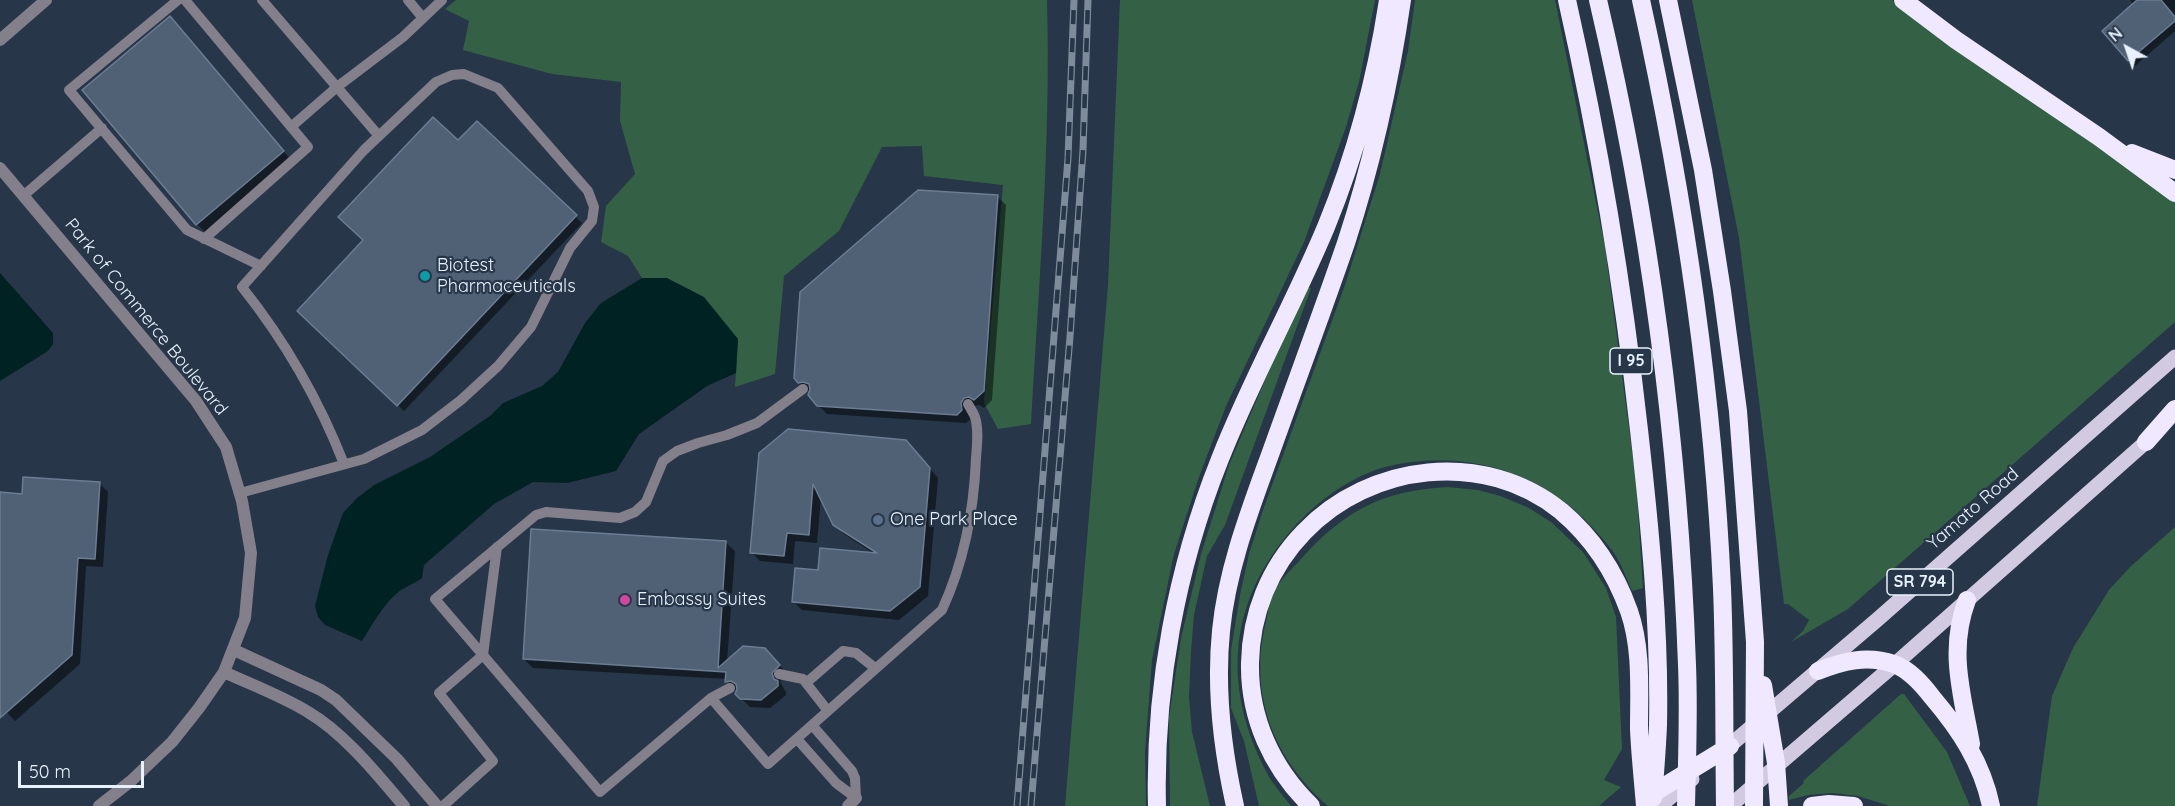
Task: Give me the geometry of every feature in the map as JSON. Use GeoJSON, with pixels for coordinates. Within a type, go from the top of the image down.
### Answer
{"type":"FeatureCollection","features":[{"type":"Feature","properties":{"kind":"highway"},"geometry":{"type":"LineString","coordinates":[[1157,806],[1159,731],[1166,663],[1175,610],[1192,540],[1231,433],[1325,229],[1347,172],[1370,96],[1388,0]]}},
{"type":"Feature","properties":{"kind":"highway"},"geometry":{"type":"LineString","coordinates":[[1235,806],[1225,762],[1219,707],[1221,630],[1228,589],[1251,507],[1365,182],[1380,123],[1401,0]]}},
{"type":"Feature","properties":{"kind":"highway","name":"I 95"},"geometry":{"type":"LineString","coordinates":[[1567,0],[1600,160],[1629,341],[1648,520],[1655,645],[1658,727],[1653,806]]}},
{"type":"Feature","properties":{"kind":"highway"},"geometry":{"type":"LineString","coordinates":[[1598,0],[1628,144],[1658,325],[1677,507],[1688,699],[1686,806]]}},
{"type":"Feature","properties":{"kind":"highway"},"geometry":{"type":"LineString","coordinates":[[1641,0],[1676,164],[1702,344],[1720,565],[1725,806]]}},
{"type":"Feature","properties":{"kind":"highway"},"geometry":{"type":"LineString","coordinates":[[1668,0],[1697,138],[1724,303],[1743,473],[1755,642],[1754,806]]}},
{"type":"Feature","properties":{"kind":"highway"},"geometry":{"type":"LineString","coordinates":[[1903,0],[1956,40],[2099,137],[2175,192]]}},
{"type":"Feature","properties":{"kind":"highway"},"geometry":{"type":"LineString","coordinates":[[2099,137],[2147,160],[2175,170]]}},
{"type":"Feature","properties":{"kind":"highway"},"geometry":{"type":"LineString","coordinates":[[2146,442],[2175,409]]}},
{"type":"Feature","properties":{"kind":"highway"},"geometry":{"type":"LineString","coordinates":[[1311,806],[1280,769],[1266,743],[1255,713],[1250,668],[1255,618],[1263,594],[1286,553],[1311,524],[1325,512],[1356,492],[1390,478],[1448,471],[1505,481],[1551,504],[1588,537],[1608,565],[1634,628],[1638,660],[1640,740],[1645,806]]}},
{"type":"Feature","properties":{"kind":"highway"},"geometry":{"type":"LineString","coordinates":[[1967,600],[1959,628],[1957,664],[1974,755]]}},
{"type":"Feature","properties":{"kind":"highway"},"geometry":{"type":"LineString","coordinates":[[1755,642],[1776,763],[1779,806]]}},
{"type":"Feature","properties":{"kind":"highway"},"geometry":{"type":"LineString","coordinates":[[1818,671],[1856,659],[1894,664],[1908,672],[1951,720],[1974,755],[1991,806]]}},
{"type":"Feature","properties":{"kind":"highway"},"geometry":{"type":"LineString","coordinates":[[1633,806],[1730,746]]}},
{"type":"Feature","properties":{"kind":"highway"},"geometry":{"type":"LineString","coordinates":[[1812,806],[1842,804],[1854,806]]}},
{"type":"Feature","properties":{"kind":"main road","name":"Yamato Road"},"geometry":{"type":"LineString","coordinates":[[1660,806],[1818,671],[2175,357]]}},
{"type":"Feature","properties":{"kind":"main road","name":"SR 794"},"geometry":{"type":"LineString","coordinates":[[1730,806],[2175,417]]}},
{"type":"Feature","properties":{"kind":"street"},"geometry":{"type":"LineString","coordinates":[[0,40],[46,0]]}},
{"type":"Feature","properties":{"kind":"street","name":"Park of Commerce Boulevard"},"geometry":{"type":"LineString","coordinates":[[0,168],[196,401],[226,447],[240,493],[251,553],[245,618],[224,672],[172,742],[99,806]]}},
{"type":"Feature","properties":{"kind":"street"},"geometry":{"type":"LineString","coordinates":[[234,650],[321,690],[336,700],[397,759],[437,806]]}},
{"type":"Feature","properties":{"kind":"street"},"geometry":{"type":"LineString","coordinates":[[224,672],[301,708],[321,721],[379,776],[404,806]]}},
{"type":"Feature","properties":{"kind":"lane"},"geometry":{"type":"LineString","coordinates":[[178,0],[69,90],[187,230],[261,266]]}},
{"type":"Feature","properties":{"kind":"lane"},"geometry":{"type":"LineString","coordinates":[[185,0],[308,147],[204,239]]}},
{"type":"Feature","properties":{"kind":"lane"},"geometry":{"type":"LineString","coordinates":[[262,0],[379,136]]}},
{"type":"Feature","properties":{"kind":"lane"},"geometry":{"type":"LineString","coordinates":[[408,0],[423,18]]}},
{"type":"Feature","properties":{"kind":"lane"},"geometry":{"type":"LineString","coordinates":[[291,128],[337,87],[403,37],[442,0]]}},
{"type":"Feature","properties":{"kind":"lane"},"geometry":{"type":"LineString","coordinates":[[240,493],[364,459],[422,430],[461,400],[498,366],[531,327],[570,248],[592,221],[594,207],[588,191],[498,87],[464,74],[452,75],[436,82],[364,150],[242,288],[271,324],[320,406],[344,464]]}},
{"type":"Feature","properties":{"kind":"lane"},"geometry":{"type":"LineString","coordinates":[[23,196],[102,129]]}},
{"type":"Feature","properties":{"kind":"lane"},"geometry":{"type":"LineString","coordinates":[[730,688],[711,698],[600,792],[435,599],[536,515],[546,512],[620,518],[635,512],[645,502],[663,461],[677,451],[757,423],[803,390]]}},
{"type":"Feature","properties":{"kind":"lane"},"geometry":{"type":"LineString","coordinates":[[711,698],[768,765],[942,610],[952,589],[964,547],[974,497],[978,434],[975,417],[968,404]]}},
{"type":"Feature","properties":{"kind":"lane"},"geometry":{"type":"LineString","coordinates":[[443,806],[493,761],[439,693],[483,656],[497,547]]}},
{"type":"Feature","properties":{"kind":"lane"},"geometry":{"type":"LineString","coordinates":[[806,683],[843,651],[856,653],[875,668]]}},
{"type":"Feature","properties":{"kind":"lane"},"geometry":{"type":"LineString","coordinates":[[779,674],[803,679],[828,711]]}},
{"type":"Feature","properties":{"kind":"lane"},"geometry":{"type":"LineString","coordinates":[[812,725],[852,771],[855,778],[853,803]]}},
{"type":"Feature","properties":{"kind":"lane"},"geometry":{"type":"LineString","coordinates":[[797,739],[853,803]]}},
{"type":"Feature","properties":{"kind":"green space"},"geometry":{"type":"Polygon","coordinates":[[[456,0],[1047,0],[1046,159],[1031,424],[998,429],[984,403],[1003,185],[924,176],[922,146],[882,147],[839,231],[784,276],[775,374],[735,387],[738,339],[667,278],[642,278],[628,256],[601,242],[606,206],[635,174],[620,121],[621,82],[552,74],[463,50],[469,21],[445,9],[456,0]]]}},
{"type":"Feature","properties":{"kind":"green space"},"geometry":{"type":"Polygon","coordinates":[[[1120,0],[1375,0],[1359,82],[1346,127],[1304,242],[1226,406],[1199,477],[1174,554],[1152,660],[1145,752],[1146,806],[1065,806],[1108,285],[1120,0]]]}},
{"type":"Feature","properties":{"kind":"green space"},"geometry":{"type":"Polygon","coordinates":[[[1415,0],[1555,0],[1605,247],[1636,481],[1643,588],[1632,591],[1611,549],[1571,507],[1548,490],[1497,468],[1441,460],[1413,462],[1372,471],[1347,483],[1304,516],[1273,554],[1256,584],[1245,614],[1239,645],[1238,676],[1243,708],[1252,740],[1267,773],[1291,806],[1259,806],[1244,741],[1231,708],[1231,650],[1240,595],[1249,554],[1263,510],[1345,285],[1380,174],[1408,51],[1415,0]]]}},
{"type":"Feature","properties":{"kind":"green space"},"geometry":{"type":"Polygon","coordinates":[[[1692,0],[1892,0],[2175,199],[2175,322],[1848,609],[1791,642],[1803,631],[1809,620],[1788,604],[1784,604],[1739,238],[1692,0]]]}},
{"type":"Feature","properties":{"kind":"green space"},"geometry":{"type":"Polygon","coordinates":[[[1307,288],[1311,288],[1225,525],[1207,556],[1194,615],[1189,697],[1192,732],[1210,806],[1170,806],[1169,718],[1181,638],[1201,554],[1229,465],[1294,312],[1307,288]]]}},
{"type":"Feature","properties":{"kind":"green space"},"geometry":{"type":"Polygon","coordinates":[[[1447,487],[1478,490],[1500,496],[1527,507],[1551,522],[1583,552],[1606,588],[1616,617],[1622,749],[1604,780],[1621,787],[1599,806],[1328,806],[1309,787],[1279,746],[1263,699],[1260,674],[1261,648],[1268,612],[1278,585],[1317,542],[1349,516],[1366,506],[1403,493],[1447,487]]]}},
{"type":"Feature","properties":{"kind":"green space"},"geometry":{"type":"Polygon","coordinates":[[[2175,527],[2175,806],[2037,806],[2052,696],[2073,648],[2109,590],[2130,567],[2175,527]]]}},
{"type":"Feature","properties":{"kind":"green space"},"geometry":{"type":"Polygon","coordinates":[[[1901,694],[1904,694],[1947,752],[1970,806],[1890,806],[1858,796],[1833,793],[1808,795],[1789,800],[1789,796],[1804,783],[1803,781],[1901,694]]]}},
{"type":"Feature","properties":{"kind":"shaded area"},"geometry":{"type":"Polygon","coordinates":[[[0,273],[53,333],[53,344],[48,351],[0,381],[0,273]]]}},
{"type":"Feature","properties":{"kind":"shaded area"},"geometry":{"type":"Polygon","coordinates":[[[642,278],[667,278],[704,297],[738,339],[736,373],[707,386],[639,434],[616,471],[567,483],[533,482],[494,504],[424,565],[422,578],[401,590],[389,601],[362,641],[325,625],[318,617],[315,606],[328,555],[343,513],[374,485],[430,457],[490,416],[503,403],[542,386],[558,372],[585,323],[601,303],[642,278]]]}},
{"type":"Feature","properties":{"kind":"building"},"geometry":{"type":"Polygon","coordinates":[[[2137,0],[2161,0],[2175,17],[2175,21],[2128,61],[2102,31],[2137,0]]]}},
{"type":"Feature","properties":{"kind":"building"},"geometry":{"type":"Polygon","coordinates":[[[170,16],[284,151],[196,225],[82,90],[170,16]]]}},
{"type":"Feature","properties":{"kind":"building","name":"Biotest Pharmaceuticals"},"geometry":{"type":"Polygon","coordinates":[[[433,117],[458,140],[477,121],[577,215],[397,406],[297,311],[363,240],[338,217],[433,117]]]}},
{"type":"Feature","properties":{"kind":"building"},"geometry":{"type":"Polygon","coordinates":[[[918,190],[998,195],[984,391],[974,400],[969,397],[964,398],[961,403],[962,410],[957,415],[817,406],[808,395],[809,384],[798,383],[794,378],[800,292],[918,190]]]}},
{"type":"Feature","properties":{"kind":"building","name":"One Park Place"},"geometry":{"type":"Polygon","coordinates":[[[788,429],[906,440],[930,468],[920,587],[890,611],[792,602],[795,568],[818,570],[820,548],[877,553],[833,525],[813,484],[809,535],[787,533],[784,556],[750,553],[759,453],[788,429]]]}},
{"type":"Feature","properties":{"kind":"building"},"geometry":{"type":"Polygon","coordinates":[[[23,477],[100,482],[95,559],[78,558],[72,655],[0,718],[0,492],[22,494],[23,477]]]}},
{"type":"Feature","properties":{"kind":"building","name":"Embassy Suites"},"geometry":{"type":"Polygon","coordinates":[[[531,529],[726,541],[718,668],[743,646],[765,648],[780,665],[772,673],[774,679],[778,681],[778,686],[761,700],[740,699],[735,694],[736,684],[731,681],[725,682],[726,672],[523,659],[531,529]]]}},
{"type":"Feature","properties":{"kind":"railway"},"geometry":{"type":"LineString","coordinates":[[1017,806],[1068,158],[1074,0]]}},
{"type":"Feature","properties":{"kind":"railway"},"geometry":{"type":"LineString","coordinates":[[1031,806],[1070,337],[1083,150],[1088,0]]}},
{"type":"Feature","properties":{"kind":"place","name":"Biotest Pharmaceuticals"},"geometry":{"type":"Point","coordinates":[425,276]}},
{"type":"Feature","properties":{"kind":"place","name":"One Park Place"},"geometry":{"type":"Point","coordinates":[878,520]}},
{"type":"Feature","properties":{"kind":"place","name":"Embassy Suites"},"geometry":{"type":"Point","coordinates":[625,600]}}]}
